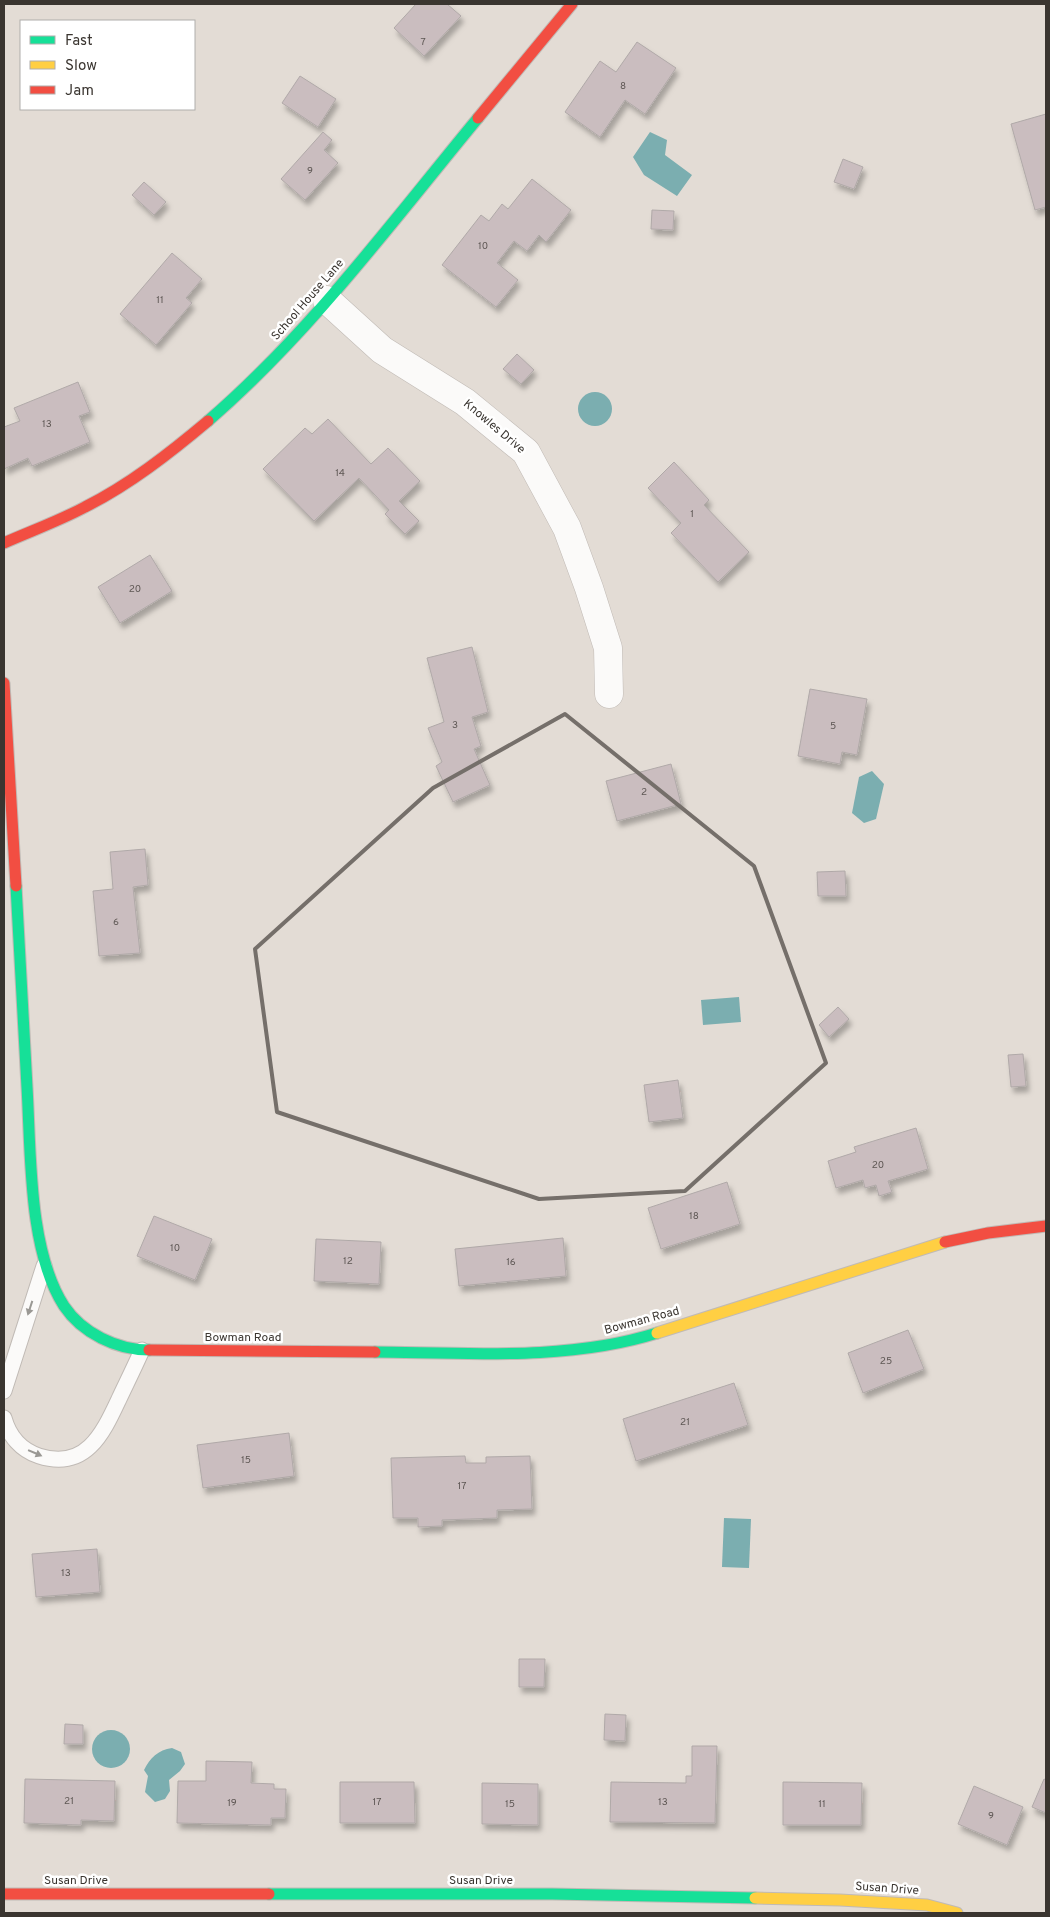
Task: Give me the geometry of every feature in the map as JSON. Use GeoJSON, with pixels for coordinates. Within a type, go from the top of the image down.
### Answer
{"type":"FeatureCollection","features":[{"type":"Feature","properties":{"kind":"street","name":"School House Lane"},"geometry":{"type":"LineString","coordinates":[[4,543],[85,507],[124,484],[162,458],[210,420],[247,386],[328,300],[572,4]]}},
{"type":"Feature","properties":{"kind":"street","name":"Knowles Drive"},"geometry":{"type":"LineString","coordinates":[[328,300],[382,350],[465,402],[526,452],[567,528],[589,588],[608,648],[609,694]]}},
{"type":"Feature","properties":{"kind":"street","name":"Bowman Road"},"geometry":{"type":"LineString","coordinates":[[4,683],[32,1187],[37,1225],[45,1262],[59,1297],[77,1322],[97,1335],[120,1346],[142,1350],[524,1354],[603,1346],[638,1338],[943,1242],[988,1233],[1046,1226]]}},
{"type":"Feature","properties":{"kind":"street","name":"Susan Drive"},"geometry":{"type":"LineString","coordinates":[[4,1894],[552,1894],[830,1899],[927,1905],[957,1913]]}},
{"type":"Feature","properties":{"kind":"lane"},"geometry":{"type":"LineString","coordinates":[[4,1391],[45,1262]]}},
{"type":"Feature","properties":{"kind":"lane"},"geometry":{"type":"LineString","coordinates":[[4,1418],[9,1432],[15,1440],[30,1452],[49,1458],[77,1454],[94,1444],[105,1429],[142,1350]]}},
{"type":"Feature","properties":{"kind":"highlighted area"},"geometry":{"type":"Polygon","coordinates":[[[565,714],[754,866],[826,1063],[685,1191],[539,1199],[277,1112],[255,949],[433,788],[565,714]]]}},
{"type":"Feature","properties":{"kind":"water"},"geometry":{"type":"Polygon","coordinates":[[[650,132],[667,140],[665,155],[692,175],[677,196],[644,175],[633,157],[650,132]]]}},
{"type":"Feature","properties":{"kind":"water"},"geometry":{"type":"Polygon","coordinates":[[[595,392],[602,393],[607,397],[611,402],[611,416],[607,421],[602,425],[595,426],[588,425],[583,421],[579,416],[578,409],[579,402],[583,397],[588,393],[595,392]]]}},
{"type":"Feature","properties":{"kind":"water"},"geometry":{"type":"Polygon","coordinates":[[[872,771],[884,784],[876,819],[864,823],[852,813],[859,777],[872,771]]]}},
{"type":"Feature","properties":{"kind":"water"},"geometry":{"type":"Polygon","coordinates":[[[739,997],[741,1022],[703,1025],[701,1000],[739,997]]]}},
{"type":"Feature","properties":{"kind":"water"},"geometry":{"type":"Polygon","coordinates":[[[724,1518],[751,1519],[749,1568],[722,1567],[724,1518]]]}},
{"type":"Feature","properties":{"kind":"water"},"geometry":{"type":"Polygon","coordinates":[[[111,1730],[124,1736],[130,1749],[124,1762],[111,1768],[98,1762],[92,1749],[98,1736],[111,1730]]]}},
{"type":"Feature","properties":{"kind":"water"},"geometry":{"type":"Polygon","coordinates":[[[172,1748],[181,1752],[185,1764],[169,1780],[170,1791],[165,1799],[155,1802],[145,1792],[148,1776],[144,1770],[155,1755],[172,1748]]]}},
{"type":"Feature","properties":{"kind":"building"},"geometry":{"type":"Polygon","coordinates":[[[416,4],[447,4],[461,16],[424,56],[394,28],[416,4]]]}},
{"type":"Feature","properties":{"kind":"building"},"geometry":{"type":"Polygon","coordinates":[[[637,42],[676,68],[645,114],[625,100],[600,137],[565,112],[600,61],[616,72],[637,42]]]}},
{"type":"Feature","properties":{"kind":"building"},"geometry":{"type":"Polygon","coordinates":[[[300,76],[336,99],[318,127],[282,103],[300,76]]]}},
{"type":"Feature","properties":{"kind":"building"},"geometry":{"type":"Polygon","coordinates":[[[1046,114],[1046,207],[1035,210],[1011,124],[1046,114]]]}},
{"type":"Feature","properties":{"kind":"building"},"geometry":{"type":"Polygon","coordinates":[[[323,132],[332,140],[324,150],[338,163],[305,200],[281,179],[323,132]]]}},
{"type":"Feature","properties":{"kind":"building"},"geometry":{"type":"Polygon","coordinates":[[[843,159],[863,167],[854,189],[834,182],[843,159]]]}},
{"type":"Feature","properties":{"kind":"building"},"geometry":{"type":"Polygon","coordinates":[[[532,179],[571,210],[546,242],[539,235],[527,251],[514,241],[497,263],[518,280],[496,307],[442,265],[481,215],[489,221],[502,204],[508,209],[532,179]]]}},
{"type":"Feature","properties":{"kind":"building"},"geometry":{"type":"Polygon","coordinates":[[[144,182],[166,202],[154,215],[132,195],[144,182]]]}},
{"type":"Feature","properties":{"kind":"building"},"geometry":{"type":"Polygon","coordinates":[[[652,210],[674,211],[673,230],[651,229],[652,210]]]}},
{"type":"Feature","properties":{"kind":"building"},"geometry":{"type":"Polygon","coordinates":[[[172,253],[202,279],[186,298],[192,303],[156,345],[120,314],[172,253]]]}},
{"type":"Feature","properties":{"kind":"building"},"geometry":{"type":"Polygon","coordinates":[[[517,354],[534,370],[521,384],[503,369],[517,354]]]}},
{"type":"Feature","properties":{"kind":"building"},"geometry":{"type":"Polygon","coordinates":[[[78,382],[90,412],[79,416],[90,442],[32,466],[28,458],[4,469],[4,427],[20,421],[14,408],[78,382]]]}},
{"type":"Feature","properties":{"kind":"building"},"geometry":{"type":"Polygon","coordinates":[[[328,419],[371,464],[388,448],[420,481],[399,501],[419,521],[405,534],[385,514],[389,510],[359,478],[314,521],[263,469],[305,428],[312,434],[328,419]]]}},
{"type":"Feature","properties":{"kind":"building"},"geometry":{"type":"Polygon","coordinates":[[[674,462],[709,500],[704,505],[749,552],[718,582],[671,533],[681,523],[648,488],[674,462]]]}},
{"type":"Feature","properties":{"kind":"building"},"geometry":{"type":"Polygon","coordinates":[[[150,555],[172,591],[120,623],[98,587],[150,555]]]}},
{"type":"Feature","properties":{"kind":"building"},"geometry":{"type":"Polygon","coordinates":[[[472,647],[488,712],[472,717],[481,746],[474,749],[490,785],[453,802],[436,766],[442,762],[428,728],[444,722],[427,658],[472,647]]]}},
{"type":"Feature","properties":{"kind":"building"},"geometry":{"type":"Polygon","coordinates":[[[810,689],[867,699],[857,755],[842,752],[840,764],[798,756],[810,689]]]}},
{"type":"Feature","properties":{"kind":"building"},"geometry":{"type":"Polygon","coordinates":[[[671,764],[681,804],[617,821],[606,781],[671,764]]]}},
{"type":"Feature","properties":{"kind":"building"},"geometry":{"type":"Polygon","coordinates":[[[145,849],[148,885],[133,887],[140,953],[99,956],[93,891],[113,889],[110,852],[145,849]]]}},
{"type":"Feature","properties":{"kind":"building"},"geometry":{"type":"Polygon","coordinates":[[[845,871],[846,896],[818,896],[817,872],[845,871]]]}},
{"type":"Feature","properties":{"kind":"building"},"geometry":{"type":"Polygon","coordinates":[[[838,1007],[849,1019],[829,1037],[819,1025],[838,1007]]]}},
{"type":"Feature","properties":{"kind":"building"},"geometry":{"type":"Polygon","coordinates":[[[1023,1054],[1026,1086],[1011,1087],[1008,1055],[1023,1054]]]}},
{"type":"Feature","properties":{"kind":"building"},"geometry":{"type":"Polygon","coordinates":[[[678,1080],[683,1118],[649,1122],[644,1085],[678,1080]]]}},
{"type":"Feature","properties":{"kind":"building"},"geometry":{"type":"Polygon","coordinates":[[[916,1128],[928,1169],[888,1181],[892,1192],[879,1196],[876,1185],[865,1188],[863,1180],[836,1188],[828,1161],[856,1152],[854,1147],[916,1128]]]}},
{"type":"Feature","properties":{"kind":"building"},"geometry":{"type":"Polygon","coordinates":[[[727,1182],[740,1224],[661,1249],[648,1208],[727,1182]]]}},
{"type":"Feature","properties":{"kind":"building"},"geometry":{"type":"Polygon","coordinates":[[[154,1216],[212,1239],[195,1280],[137,1256],[154,1216]]]}},
{"type":"Feature","properties":{"kind":"building"},"geometry":{"type":"Polygon","coordinates":[[[563,1238],[566,1276],[459,1286],[455,1249],[563,1238]]]}},
{"type":"Feature","properties":{"kind":"building"},"geometry":{"type":"Polygon","coordinates":[[[316,1239],[381,1242],[379,1284],[314,1281],[316,1239]]]}},
{"type":"Feature","properties":{"kind":"building"},"geometry":{"type":"Polygon","coordinates":[[[908,1330],[924,1369],[863,1393],[848,1353],[908,1330]]]}},
{"type":"Feature","properties":{"kind":"building"},"geometry":{"type":"Polygon","coordinates":[[[734,1383],[748,1425],[636,1461],[623,1419],[734,1383]]]}},
{"type":"Feature","properties":{"kind":"building"},"geometry":{"type":"Polygon","coordinates":[[[289,1433],[294,1476],[203,1488],[197,1445],[289,1433]]]}},
{"type":"Feature","properties":{"kind":"building"},"geometry":{"type":"Polygon","coordinates":[[[465,1456],[466,1463],[486,1463],[486,1457],[530,1456],[532,1509],[497,1510],[497,1518],[442,1520],[442,1526],[418,1527],[418,1518],[393,1518],[391,1458],[465,1456]]]}},
{"type":"Feature","properties":{"kind":"building"},"geometry":{"type":"Polygon","coordinates":[[[97,1549],[100,1592],[36,1597],[32,1554],[97,1549]]]}},
{"type":"Feature","properties":{"kind":"building"},"geometry":{"type":"Polygon","coordinates":[[[519,1659],[545,1659],[544,1687],[519,1687],[519,1659]]]}},
{"type":"Feature","properties":{"kind":"building"},"geometry":{"type":"Polygon","coordinates":[[[605,1714],[626,1715],[625,1741],[604,1740],[605,1714]]]}},
{"type":"Feature","properties":{"kind":"building"},"geometry":{"type":"Polygon","coordinates":[[[65,1724],[83,1725],[83,1744],[64,1744],[65,1724]]]}},
{"type":"Feature","properties":{"kind":"building"},"geometry":{"type":"Polygon","coordinates":[[[692,1746],[717,1746],[715,1823],[610,1822],[611,1782],[686,1783],[686,1776],[692,1776],[692,1746]]]}},
{"type":"Feature","properties":{"kind":"building"},"geometry":{"type":"Polygon","coordinates":[[[206,1761],[252,1762],[251,1783],[274,1784],[274,1789],[286,1789],[285,1818],[271,1818],[271,1825],[177,1823],[178,1781],[206,1781],[206,1761]]]}},
{"type":"Feature","properties":{"kind":"building"},"geometry":{"type":"Polygon","coordinates":[[[25,1779],[115,1781],[114,1821],[81,1820],[81,1825],[24,1823],[25,1779]]]}},
{"type":"Feature","properties":{"kind":"building"},"geometry":{"type":"Polygon","coordinates":[[[1044,1779],[1046,1780],[1046,1813],[1032,1807],[1044,1779]]]}},
{"type":"Feature","properties":{"kind":"building"},"geometry":{"type":"Polygon","coordinates":[[[340,1782],[414,1782],[415,1823],[340,1823],[340,1782]]]}},
{"type":"Feature","properties":{"kind":"building"},"geometry":{"type":"Polygon","coordinates":[[[783,1782],[862,1783],[861,1825],[783,1825],[783,1782]]]}},
{"type":"Feature","properties":{"kind":"building"},"geometry":{"type":"Polygon","coordinates":[[[482,1783],[538,1784],[538,1825],[482,1824],[482,1783]]]}},
{"type":"Feature","properties":{"kind":"building"},"geometry":{"type":"Polygon","coordinates":[[[974,1786],[1023,1807],[1007,1845],[958,1824],[974,1786]]]}},
{"type":"Feature","properties":{"kind":"traffic: fast"},"geometry":{"type":"LineString","coordinates":[[208,421],[245,387],[316,314],[478,118]]}},
{"type":"Feature","properties":{"kind":"traffic: fast"},"geometry":{"type":"LineString","coordinates":[[16,886],[31,1171],[38,1230],[44,1257],[52,1283],[64,1306],[80,1324],[90,1332],[113,1343],[125,1347],[149,1350]]}},
{"type":"Feature","properties":{"kind":"traffic: fast"},"geometry":{"type":"LineString","coordinates":[[375,1352],[481,1354],[553,1352],[623,1342],[657,1333]]}},
{"type":"Feature","properties":{"kind":"traffic: fast"},"geometry":{"type":"LineString","coordinates":[[269,1894],[552,1894],[755,1898]]}},
{"type":"Feature","properties":{"kind":"traffic: slow"},"geometry":{"type":"LineString","coordinates":[[657,1333],[945,1242]]}},
{"type":"Feature","properties":{"kind":"traffic: slow"},"geometry":{"type":"LineString","coordinates":[[755,1898],[927,1905],[957,1913]]}},
{"type":"Feature","properties":{"kind":"traffic: jam"},"geometry":{"type":"LineString","coordinates":[[478,118],[572,4]]}},
{"type":"Feature","properties":{"kind":"traffic: jam"},"geometry":{"type":"LineString","coordinates":[[4,543],[75,512],[117,489],[164,456],[208,421]]}},
{"type":"Feature","properties":{"kind":"traffic: jam"},"geometry":{"type":"LineString","coordinates":[[4,683],[16,886]]}},
{"type":"Feature","properties":{"kind":"traffic: jam"},"geometry":{"type":"LineString","coordinates":[[945,1242],[988,1233],[1046,1226]]}},
{"type":"Feature","properties":{"kind":"traffic: jam"},"geometry":{"type":"LineString","coordinates":[[149,1350],[375,1352]]}},
{"type":"Feature","properties":{"kind":"traffic: jam"},"geometry":{"type":"LineString","coordinates":[[4,1894],[269,1894]]}}]}
